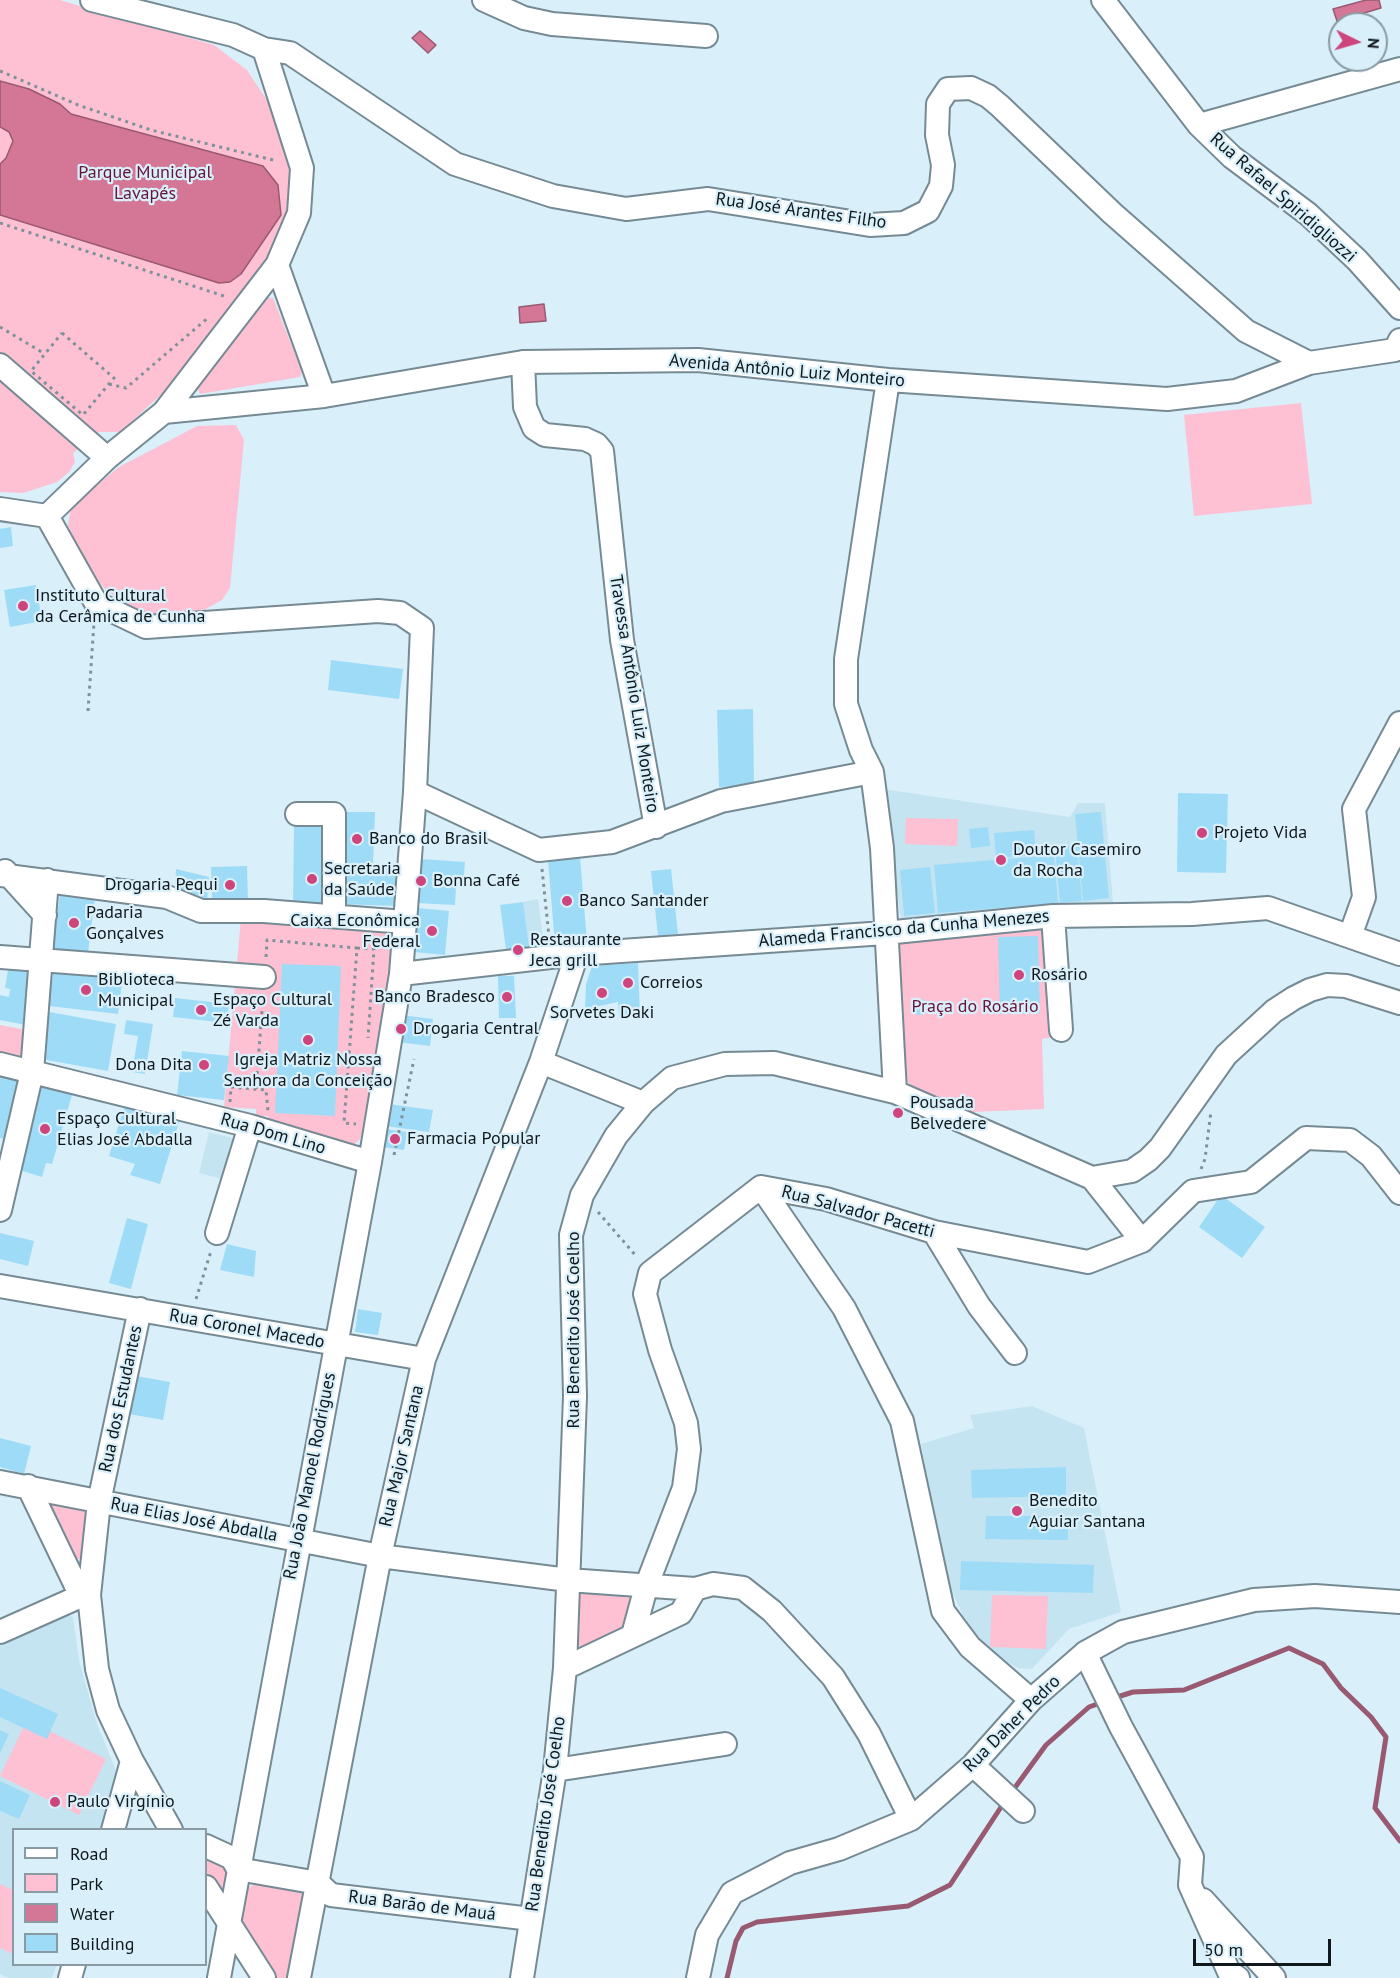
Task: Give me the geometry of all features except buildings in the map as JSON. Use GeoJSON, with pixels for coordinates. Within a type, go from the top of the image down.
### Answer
{"type":"FeatureCollection","features":[{"type":"Feature","properties":{"kind":"street","name":"Rua José Arantes Filho"},"geometry":{"type":"LineString","coordinates":[[92,0],[233,35],[264,49],[290,53],[455,164],[553,196],[626,209],[708,199],[870,225],[904,222],[928,211],[935,200],[943,178],[944,165],[937,135],[938,104],[948,89],[971,88],[988,96],[1000,106],[1112,213],[1246,331],[1309,363]]}},
{"type":"Feature","properties":{"kind":"street"},"geometry":{"type":"LineString","coordinates":[[484,0],[524,18],[552,24],[706,36]]}},
{"type":"Feature","properties":{"kind":"street","name":"Rua Rafael Spiridigliozzi"},"geometry":{"type":"LineString","coordinates":[[1103,0],[1199,125],[1232,157],[1308,214],[1357,260],[1400,308]]}},
{"type":"Feature","properties":{"kind":"street"},"geometry":{"type":"LineString","coordinates":[[46,516],[107,458],[164,412],[277,265],[299,213],[302,168],[264,49]]}},
{"type":"Feature","properties":{"kind":"street"},"geometry":{"type":"LineString","coordinates":[[1199,125],[1400,69]]}},
{"type":"Feature","properties":{"kind":"street"},"geometry":{"type":"LineString","coordinates":[[277,265],[324,396]]}},
{"type":"Feature","properties":{"kind":"street","name":"Avenida Antônio Luiz Monteiro"},"geometry":{"type":"LineString","coordinates":[[164,412],[324,396],[523,362],[698,360],[888,380],[1167,399],[1236,391],[1309,363],[1398,347]]}},
{"type":"Feature","properties":{"kind":"street","name":"Travessa Antônio Luiz Monteiro"},"geometry":{"type":"LineString","coordinates":[[523,362],[525,407],[534,428],[545,435],[585,439],[596,444],[602,451],[622,640],[656,827]]}},
{"type":"Feature","properties":{"kind":"street"},"geometry":{"type":"LineString","coordinates":[[0,365],[107,458]]}},
{"type":"Feature","properties":{"kind":"street"},"geometry":{"type":"LineString","coordinates":[[888,380],[846,658],[846,704],[861,750],[872,772],[882,848],[895,1092]]}},
{"type":"Feature","properties":{"kind":"street"},"geometry":{"type":"LineString","coordinates":[[0,509],[46,516]]}},
{"type":"Feature","properties":{"kind":"street"},"geometry":{"type":"LineString","coordinates":[[46,516],[96,603]]}},
{"type":"Feature","properties":{"kind":"street","name":"Rua João Manoel Rodrigues"},"geometry":{"type":"LineString","coordinates":[[96,603],[146,627],[378,611],[400,613],[422,628],[415,792],[401,974],[370,1162],[227,1924],[219,1978]]}},
{"type":"Feature","properties":{"kind":"street"},"geometry":{"type":"LineString","coordinates":[[1350,936],[1364,897],[1354,809],[1400,723]]}},
{"type":"Feature","properties":{"kind":"street"},"geometry":{"type":"LineString","coordinates":[[415,792],[539,850],[612,842],[722,801],[872,772]]}},
{"type":"Feature","properties":{"kind":"street"},"geometry":{"type":"LineString","coordinates":[[297,814],[334,814],[334,915]]}},
{"type":"Feature","properties":{"kind":"street"},"geometry":{"type":"LineString","coordinates":[[3,872],[167,897],[201,911],[334,915],[405,922]]}},
{"type":"Feature","properties":{"kind":"street"},"geometry":{"type":"LineString","coordinates":[[3,872],[45,915]]}},
{"type":"Feature","properties":{"kind":"street"},"geometry":{"type":"LineString","coordinates":[[0,1210],[32,1072],[47,880]]}},
{"type":"Feature","properties":{"kind":"street","name":"Alameda Francisco da Cunha Menezes"},"geometry":{"type":"LineString","coordinates":[[401,974],[577,954],[885,933],[1053,916],[1192,914],[1268,908],[1400,954]]}},
{"type":"Feature","properties":{"kind":"street"},"geometry":{"type":"LineString","coordinates":[[1053,916],[1061,1030]]}},
{"type":"Feature","properties":{"kind":"street","name":"Rua Major Santana"},"geometry":{"type":"LineString","coordinates":[[300,1978],[380,1556],[424,1359],[541,1062],[577,954]]}},
{"type":"Feature","properties":{"kind":"street"},"geometry":{"type":"LineString","coordinates":[[0,957],[264,976]]}},
{"type":"Feature","properties":{"kind":"street"},"geometry":{"type":"LineString","coordinates":[[1400,1004],[1346,986],[1328,985],[1294,998],[1274,1011],[1226,1055],[1160,1148],[1148,1160],[1132,1171],[1092,1178],[1143,1241],[1193,1191],[1251,1182],[1306,1138],[1350,1140],[1371,1156],[1400,1192]]}},
{"type":"Feature","properties":{"kind":"street"},"geometry":{"type":"LineString","coordinates":[[541,1062],[643,1103]]}},
{"type":"Feature","properties":{"kind":"street","name":"Rua Benedito José Coelho"},"geometry":{"type":"LineString","coordinates":[[522,1978],[555,1770],[565,1668],[575,1396],[571,1235],[582,1195],[616,1136],[643,1103],[672,1078],[725,1064],[774,1063],[895,1092],[1092,1178]]}},
{"type":"Feature","properties":{"kind":"street","name":"Rua Dom Lino"},"geometry":{"type":"LineString","coordinates":[[0,1064],[259,1121],[370,1162]]}},
{"type":"Feature","properties":{"kind":"street"},"geometry":{"type":"LineString","coordinates":[[217,1233],[259,1121]]}},
{"type":"Feature","properties":{"kind":"street"},"geometry":{"type":"LineString","coordinates":[[761,1187],[844,1308],[902,1421],[943,1611],[970,1647],[1031,1700]]}},
{"type":"Feature","properties":{"kind":"street","name":"Rua Salvador Pacetti"},"geometry":{"type":"LineString","coordinates":[[650,1273],[761,1187],[826,1199],[934,1232],[1088,1262],[1143,1241]]}},
{"type":"Feature","properties":{"kind":"street"},"geometry":{"type":"LineString","coordinates":[[934,1232],[979,1306],[1015,1353]]}},
{"type":"Feature","properties":{"kind":"street"},"geometry":{"type":"LineString","coordinates":[[633,1635],[646,1587],[684,1488],[689,1449],[686,1423],[660,1350],[645,1294],[650,1273]]}},
{"type":"Feature","properties":{"kind":"street","name":"Rua Coronel Macedo"},"geometry":{"type":"LineString","coordinates":[[0,1286],[424,1359]]}},
{"type":"Feature","properties":{"kind":"street","name":"Rua dos Estudantes"},"geometry":{"type":"LineString","coordinates":[[140,1309],[99,1502],[85,1596],[108,1710],[132,1761],[170,1828]]}},
{"type":"Feature","properties":{"kind":"street","name":"Rua Elias José Abdalla"},"geometry":{"type":"LineString","coordinates":[[0,1482],[380,1556],[568,1580],[646,1587],[695,1589],[713,1584],[743,1588],[772,1611],[833,1677],[869,1734],[912,1819]]}},
{"type":"Feature","properties":{"kind":"street"},"geometry":{"type":"LineString","coordinates":[[0,1632],[85,1596],[28,1486]]}},
{"type":"Feature","properties":{"kind":"street"},"geometry":{"type":"LineString","coordinates":[[565,1668],[681,1613],[695,1589]]}},
{"type":"Feature","properties":{"kind":"street","name":"Rua Daher Pedro"},"geometry":{"type":"LineString","coordinates":[[698,1978],[707,1935],[732,1893],[790,1863],[838,1849],[912,1819],[978,1769],[1031,1700],[1085,1653],[1123,1632],[1254,1600],[1315,1596],[1400,1602]]}},
{"type":"Feature","properties":{"kind":"street"},"geometry":{"type":"LineString","coordinates":[[1085,1653],[1121,1727],[1192,1857],[1190,1885],[1229,1972],[1238,1978]]}},
{"type":"Feature","properties":{"kind":"street"},"geometry":{"type":"LineString","coordinates":[[555,1770],[725,1744]]}},
{"type":"Feature","properties":{"kind":"street"},"geometry":{"type":"LineString","coordinates":[[114,1828],[132,1761]]}},
{"type":"Feature","properties":{"kind":"street"},"geometry":{"type":"LineString","coordinates":[[978,1769],[1018,1807]]}},
{"type":"Feature","properties":{"kind":"street"},"geometry":{"type":"LineString","coordinates":[[207,1846],[232,1858],[238,1869]]}},
{"type":"Feature","properties":{"kind":"street","name":"Rua Barão de Mauá"},"geometry":{"type":"LineString","coordinates":[[238,1869],[318,1883],[331,1895],[531,1919]]}},
{"type":"Feature","properties":{"kind":"street"},"geometry":{"type":"LineString","coordinates":[[1190,1885],[1274,1978]]}},
{"type":"Feature","properties":{"kind":"street"},"geometry":{"type":"LineString","coordinates":[[207,1889],[227,1924],[264,1978]]}},
{"type":"Feature","properties":{"kind":"path"},"geometry":{"type":"LineString","coordinates":[[0,71],[78,105],[141,126],[277,160],[281,165]]}},
{"type":"Feature","properties":{"kind":"path"},"geometry":{"type":"LineString","coordinates":[[0,223],[231,299],[223,306]]}},
{"type":"Feature","properties":{"kind":"path"},"geometry":{"type":"LineString","coordinates":[[109,384],[126,388],[214,314]]}},
{"type":"Feature","properties":{"kind":"path"},"geometry":{"type":"LineString","coordinates":[[0,327],[45,354]]}},
{"type":"Feature","properties":{"kind":"path"},"geometry":{"type":"LineString","coordinates":[[62,333],[114,378],[83,416],[31,371],[45,354],[62,333]]}},
{"type":"Feature","properties":{"kind":"path"},"geometry":{"type":"LineString","coordinates":[[87,711],[96,603]]}},
{"type":"Feature","properties":{"kind":"path"},"geometry":{"type":"LineString","coordinates":[[542,863],[551,957]]}},
{"type":"Feature","properties":{"kind":"path"},"geometry":{"type":"LineString","coordinates":[[256,1089],[267,939],[374,949],[368,1043]]}},
{"type":"Feature","properties":{"kind":"path"},"geometry":{"type":"LineString","coordinates":[[357,948],[344,1124],[362,1125]]}},
{"type":"Feature","properties":{"kind":"path"},"geometry":{"type":"LineString","coordinates":[[230,1107],[231,1087],[266,1090],[259,1121]]}},
{"type":"Feature","properties":{"kind":"path"},"geometry":{"type":"LineString","coordinates":[[1193,1191],[1205,1159],[1212,1102]]}},
{"type":"Feature","properties":{"kind":"path"},"geometry":{"type":"LineString","coordinates":[[582,1195],[650,1273]]}},
{"type":"Feature","properties":{"kind":"path"},"geometry":{"type":"LineString","coordinates":[[190,1318],[217,1233]]}},
{"type":"Feature","properties":{"kind":"shaded area","name":"Doutor Casemiro da Rocha"},"geometry":{"type":"Polygon","coordinates":[[[883,789],[1070,817],[1078,803],[1105,803],[1113,903],[901,920],[883,789]]]}},
{"type":"Feature","properties":{"kind":"shaded area"},"geometry":{"type":"Polygon","coordinates":[[[538,899],[545,952],[530,953],[523,902],[538,899]]]}},
{"type":"Feature","properties":{"kind":"shaded area"},"geometry":{"type":"Polygon","coordinates":[[[209,1132],[236,1139],[226,1180],[199,1173],[209,1132]]]}},
{"type":"Feature","properties":{"kind":"shaded area","name":"Benedito Aguiar Santana"},"geometry":{"type":"Polygon","coordinates":[[[1032,1406],[1084,1428],[1121,1612],[1069,1629],[1032,1669],[1018,1668],[992,1655],[964,1617],[945,1578],[921,1444],[974,1428],[970,1415],[1032,1406]]]}},
{"type":"Feature","properties":{"kind":"shaded area","name":"Paulo Virgínio"},"geometry":{"type":"Polygon","coordinates":[[[64,1614],[73,1617],[79,1660],[97,1724],[118,1775],[101,1828],[12,1828],[12,1966],[57,1966],[52,1978],[9,1978],[0,1974],[0,1645],[64,1614]]]}},
{"type":"Feature","properties":{"kind":"green space","name":"Parque Municipal Lavapés"},"geometry":{"type":"Polygon","coordinates":[[[0,0],[60,0],[214,45],[247,70],[278,117],[294,169],[292,196],[278,251],[164,392],[120,432],[99,432],[73,453],[75,462],[69,472],[57,482],[23,493],[0,492],[0,0]]]}},
{"type":"Feature","properties":{"kind":"green space"},"geometry":{"type":"Polygon","coordinates":[[[265,297],[273,298],[302,372],[300,377],[200,394],[197,387],[265,297]]]}},
{"type":"Feature","properties":{"kind":"green space"},"geometry":{"type":"Polygon","coordinates":[[[1301,403],[1312,504],[1194,516],[1184,415],[1301,403]]]}},
{"type":"Feature","properties":{"kind":"green space"},"geometry":{"type":"Polygon","coordinates":[[[236,425],[244,440],[230,588],[222,600],[204,610],[153,617],[132,609],[106,590],[88,570],[68,526],[70,512],[82,497],[119,467],[197,426],[236,425]]]}},
{"type":"Feature","properties":{"kind":"green space"},"geometry":{"type":"Polygon","coordinates":[[[906,818],[958,819],[957,846],[905,844],[906,818]]]}},
{"type":"Feature","properties":{"kind":"green space"},"geometry":{"type":"Polygon","coordinates":[[[241,918],[381,930],[394,941],[396,953],[367,1131],[354,1145],[346,1146],[269,1121],[268,1116],[256,1116],[256,1109],[224,1107],[241,918]]]}},
{"type":"Feature","properties":{"kind":"green space","name":"Praça do Rosário"},"geometry":{"type":"Polygon","coordinates":[[[1045,928],[1053,1037],[1042,1039],[1044,1109],[972,1112],[920,1094],[905,1079],[898,946],[901,939],[1045,928]]]}},
{"type":"Feature","properties":{"kind":"green space"},"geometry":{"type":"Polygon","coordinates":[[[0,1025],[27,1030],[25,1060],[0,1057],[0,1025]]]}},
{"type":"Feature","properties":{"kind":"green space"},"geometry":{"type":"Polygon","coordinates":[[[48,1499],[87,1507],[91,1513],[84,1557],[81,1559],[74,1559],[43,1504],[48,1499]]]}},
{"type":"Feature","properties":{"kind":"green space"},"geometry":{"type":"Polygon","coordinates":[[[581,1591],[629,1597],[631,1609],[622,1628],[579,1649],[573,1645],[575,1596],[581,1591]]]}},
{"type":"Feature","properties":{"kind":"green space"},"geometry":{"type":"Polygon","coordinates":[[[992,1595],[1048,1596],[1046,1649],[990,1647],[992,1595]]]}},
{"type":"Feature","properties":{"kind":"green space"},"geometry":{"type":"Polygon","coordinates":[[[27,1720],[106,1759],[79,1815],[0,1776],[27,1720]]]}},
{"type":"Feature","properties":{"kind":"green space"},"geometry":{"type":"Polygon","coordinates":[[[207,1856],[229,1867],[226,1902],[207,1877],[207,1856]]]}},
{"type":"Feature","properties":{"kind":"green space"},"geometry":{"type":"Polygon","coordinates":[[[261,1881],[305,1891],[292,1978],[277,1978],[240,1919],[246,1889],[261,1881]]]}},
{"type":"Feature","properties":{"kind":"green space"},"geometry":{"type":"Polygon","coordinates":[[[0,1884],[12,1890],[12,1954],[0,1948],[0,1884]]]}},
{"type":"Feature","properties":{"kind":"water"},"geometry":{"type":"Polygon","coordinates":[[[1366,0],[1379,0],[1381,8],[1367,12],[1334,12],[1333,9],[1366,0]]]}},
{"type":"Feature","properties":{"kind":"water"},"geometry":{"type":"Polygon","coordinates":[[[420,31],[436,45],[428,53],[412,38],[420,31]]]}},
{"type":"Feature","properties":{"kind":"water"},"geometry":{"type":"Polygon","coordinates":[[[0,81],[29,89],[60,104],[71,114],[263,166],[278,185],[281,215],[241,274],[230,282],[219,283],[0,215],[0,164],[6,158],[13,141],[9,132],[0,127],[0,81]]]}},
{"type":"Feature","properties":{"kind":"water"},"geometry":{"type":"Polygon","coordinates":[[[544,304],[546,321],[520,323],[519,307],[544,304]]]}},
{"type":"Feature","properties":{"kind":"waterway"},"geometry":{"type":"LineString","coordinates":[[1114,1698],[1133,1692],[1184,1690],[1289,1648],[1323,1664],[1341,1688],[1371,1717],[1386,1737],[1375,1808],[1400,1841]]}},
{"type":"Feature","properties":{"kind":"waterway"},"geometry":{"type":"LineString","coordinates":[[1011,1793],[1046,1745],[1089,1707],[1103,1702]]}},
{"type":"Feature","properties":{"kind":"waterway"},"geometry":{"type":"LineString","coordinates":[[727,1978],[736,1941],[743,1928],[757,1922],[908,1906],[950,1885],[1005,1801]]}},
{"type":"Feature","properties":{"kind":"place","name":"Instituto Cultural da Cerâmica de Cunha"},"geometry":{"type":"Point","coordinates":[23,606]}},
{"type":"Feature","properties":{"kind":"place","name":"Projeto Vida"},"geometry":{"type":"Point","coordinates":[1202,833]}},
{"type":"Feature","properties":{"kind":"place","name":"Banco do Brasil"},"geometry":{"type":"Point","coordinates":[357,839]}},
{"type":"Feature","properties":{"kind":"place","name":"Doutor Casemiro da Rocha"},"geometry":{"type":"Point","coordinates":[1001,860]}},
{"type":"Feature","properties":{"kind":"place","name":"Secretaria da Saúde"},"geometry":{"type":"Point","coordinates":[312,879]}},
{"type":"Feature","properties":{"kind":"place","name":"Bonna Café"},"geometry":{"type":"Point","coordinates":[421,881]}},
{"type":"Feature","properties":{"kind":"place","name":"Drogaria Pequi"},"geometry":{"type":"Point","coordinates":[230,885]}},
{"type":"Feature","properties":{"kind":"place","name":"Banco Santander"},"geometry":{"type":"Point","coordinates":[567,901]}},
{"type":"Feature","properties":{"kind":"place","name":"Padaria Gonçalves"},"geometry":{"type":"Point","coordinates":[74,923]}},
{"type":"Feature","properties":{"kind":"place","name":"Caixa Econômica Federal"},"geometry":{"type":"Point","coordinates":[432,931]}},
{"type":"Feature","properties":{"kind":"place","name":"Restaurante Jeca grill"},"geometry":{"type":"Point","coordinates":[518,950]}},
{"type":"Feature","properties":{"kind":"place","name":"Rosário"},"geometry":{"type":"Point","coordinates":[1019,975]}},
{"type":"Feature","properties":{"kind":"place","name":"Correios"},"geometry":{"type":"Point","coordinates":[628,983]}},
{"type":"Feature","properties":{"kind":"place","name":"Biblioteca Municipal"},"geometry":{"type":"Point","coordinates":[86,990]}},
{"type":"Feature","properties":{"kind":"place","name":"Sorvetes Daki"},"geometry":{"type":"Point","coordinates":[602,993]}},
{"type":"Feature","properties":{"kind":"place","name":"Banco Bradesco"},"geometry":{"type":"Point","coordinates":[507,997]}},
{"type":"Feature","properties":{"kind":"place","name":"Espaço Cultural Zé Varda"},"geometry":{"type":"Point","coordinates":[201,1010]}},
{"type":"Feature","properties":{"kind":"place","name":"Drogaria Central"},"geometry":{"type":"Point","coordinates":[401,1029]}},
{"type":"Feature","properties":{"kind":"place","name":"Igreja Matriz Nossa Senhora da Conceição"},"geometry":{"type":"Point","coordinates":[308,1040]}},
{"type":"Feature","properties":{"kind":"place","name":"Dona Dita"},"geometry":{"type":"Point","coordinates":[204,1065]}},
{"type":"Feature","properties":{"kind":"place","name":"Pousada Belvedere"},"geometry":{"type":"Point","coordinates":[898,1113]}},
{"type":"Feature","properties":{"kind":"place","name":"Espaço Cultural Elias José Abdalla"},"geometry":{"type":"Point","coordinates":[45,1129]}},
{"type":"Feature","properties":{"kind":"place","name":"Farmacia Popular"},"geometry":{"type":"Point","coordinates":[395,1139]}},
{"type":"Feature","properties":{"kind":"place","name":"Benedito Aguiar Santana"},"geometry":{"type":"Point","coordinates":[1017,1511]}},
{"type":"Feature","properties":{"kind":"place","name":"Paulo Virgínio"},"geometry":{"type":"Point","coordinates":[55,1802]}}]}
